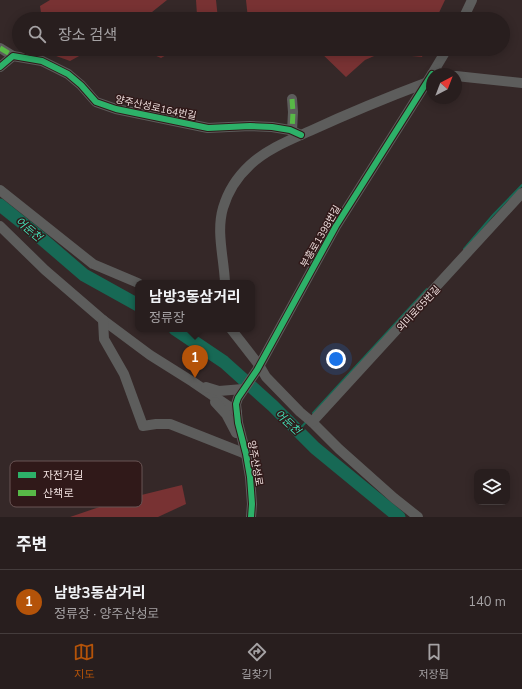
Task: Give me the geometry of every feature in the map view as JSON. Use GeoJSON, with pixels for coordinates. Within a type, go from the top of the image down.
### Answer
{"type":"FeatureCollection","features":[{"type":"Feature","properties":{"kind":"street"},"geometry":{"type":"LineString","coordinates":[[466,12],[472,0]]}},
{"type":"Feature","properties":{"kind":"street","name":"양주산성로164번길"},"geometry":{"type":"LineString","coordinates":[[0,48],[12,55]]}},
{"type":"Feature","properties":{"kind":"street"},"geometry":{"type":"LineString","coordinates":[[0,68],[13,56]]}},
{"type":"Feature","properties":{"kind":"street","name":"양주산성로164번길"},"geometry":{"type":"LineString","coordinates":[[13,56],[42,61],[68,74],[81,85],[96,102],[116,109],[208,128],[250,126],[272,127],[296,135]]}},
{"type":"Feature","properties":{"kind":"street","name":"부흥로1398번길"},"geometry":{"type":"LineString","coordinates":[[435,68],[443,56]]}},
{"type":"Feature","properties":{"kind":"street"},"geometry":{"type":"LineString","coordinates":[[225,280],[224,258],[220,240],[223,208],[234,182],[250,164],[296,135],[426,77]]}},
{"type":"Feature","properties":{"kind":"street"},"geometry":{"type":"LineString","coordinates":[[462,77],[522,83]]}},
{"type":"Feature","properties":{"kind":"street","name":"부흥로1398번길"},"geometry":{"type":"LineString","coordinates":[[237,412],[236,404],[243,389],[258,367],[336,226],[426,83]]}},
{"type":"Feature","properties":{"kind":"street"},"geometry":{"type":"LineString","coordinates":[[292,99],[296,135]]}},
{"type":"Feature","properties":{"kind":"street"},"geometry":{"type":"LineString","coordinates":[[0,190],[93,264],[135,282]]}},
{"type":"Feature","properties":{"kind":"street","name":"외미로65번길"},"geometry":{"type":"LineString","coordinates":[[312,422],[522,192]]}},
{"type":"Feature","properties":{"kind":"street"},"geometry":{"type":"LineString","coordinates":[[0,226],[45,270],[104,320],[150,355],[237,412]]}},
{"type":"Feature","properties":{"kind":"street"},"geometry":{"type":"LineString","coordinates":[[104,320],[104,339],[124,374],[143,426],[170,424],[245,450]]}},
{"type":"Feature","properties":{"kind":"street"},"geometry":{"type":"LineString","coordinates":[[233,332],[266,377],[300,412],[312,422],[339,450],[418,517]]}},
{"type":"Feature","properties":{"kind":"street"},"geometry":{"type":"LineString","coordinates":[[193,382],[219,390],[243,389]]}},
{"type":"Feature","properties":{"kind":"street"},"geometry":{"type":"LineString","coordinates":[[193,382],[214,400],[226,414],[245,450]]}},
{"type":"Feature","properties":{"kind":"street","name":"양주산성로"},"geometry":{"type":"LineString","coordinates":[[237,412],[250,478],[252,504],[251,517]]}},
{"type":"Feature","properties":{"kind":"shaded area"},"geometry":{"type":"Polygon","coordinates":[[[50,0],[167,0],[152,12],[41,12],[40,6],[50,0]]]}},
{"type":"Feature","properties":{"kind":"shaded area"},"geometry":{"type":"Polygon","coordinates":[[[196,0],[216,0],[217,12],[197,12],[196,0]]]}},
{"type":"Feature","properties":{"kind":"shaded area"},"geometry":{"type":"Polygon","coordinates":[[[246,0],[445,0],[439,12],[247,12],[246,0]]]}},
{"type":"Feature","properties":{"kind":"shaded area"},"geometry":{"type":"Polygon","coordinates":[[[56,56],[79,56],[70,61],[56,56]]]}},
{"type":"Feature","properties":{"kind":"shaded area"},"geometry":{"type":"Polygon","coordinates":[[[324,56],[374,56],[365,60],[346,77],[324,56]]]}},
{"type":"Feature","properties":{"kind":"shaded area"},"geometry":{"type":"Polygon","coordinates":[[[182,485],[186,504],[158,517],[70,517],[99,507],[142,507],[142,495],[182,485]]]}},
{"type":"Feature","properties":{"kind":"waterway"},"geometry":{"type":"LineString","coordinates":[[464,249],[493,215],[522,185]]}},
{"type":"Feature","properties":{"kind":"waterway","name":"어둔천"},"geometry":{"type":"LineString","coordinates":[[0,205],[84,275],[135,303]]}},
{"type":"Feature","properties":{"kind":"waterway"},"geometry":{"type":"LineString","coordinates":[[313,413],[427,289]]}},
{"type":"Feature","properties":{"kind":"waterway","name":"어둔천"},"geometry":{"type":"LineString","coordinates":[[179,332],[224,362],[273,406],[315,448],[399,517]]}},
{"type":"Feature","properties":{"kind":"waterway"},"geometry":{"type":"LineString","coordinates":[[298,431],[306,422]]}},
{"type":"Feature","properties":{"kind":"marked path"},"geometry":{"type":"LineString","coordinates":[[0,48],[12,55]]}},
{"type":"Feature","properties":{"kind":"marked path"},"geometry":{"type":"LineString","coordinates":[[292,99],[292,131]]}},
{"type":"Feature","properties":{"kind":"cycle path"},"geometry":{"type":"LineString","coordinates":[[0,67],[13,56],[42,61],[68,74],[81,85],[96,102],[116,109],[208,128],[250,126],[272,127],[290,130],[301,135]]}},
{"type":"Feature","properties":{"kind":"cycle path"},"geometry":{"type":"LineString","coordinates":[[251,517],[252,504],[250,477],[238,423],[236,404],[238,398],[257,370],[336,226],[426,84]]}},
{"type":"Feature","properties":{"kind":"place","name":"남방3동삼거리"},"geometry":{"type":"Point","coordinates":[195,378]}}]}
